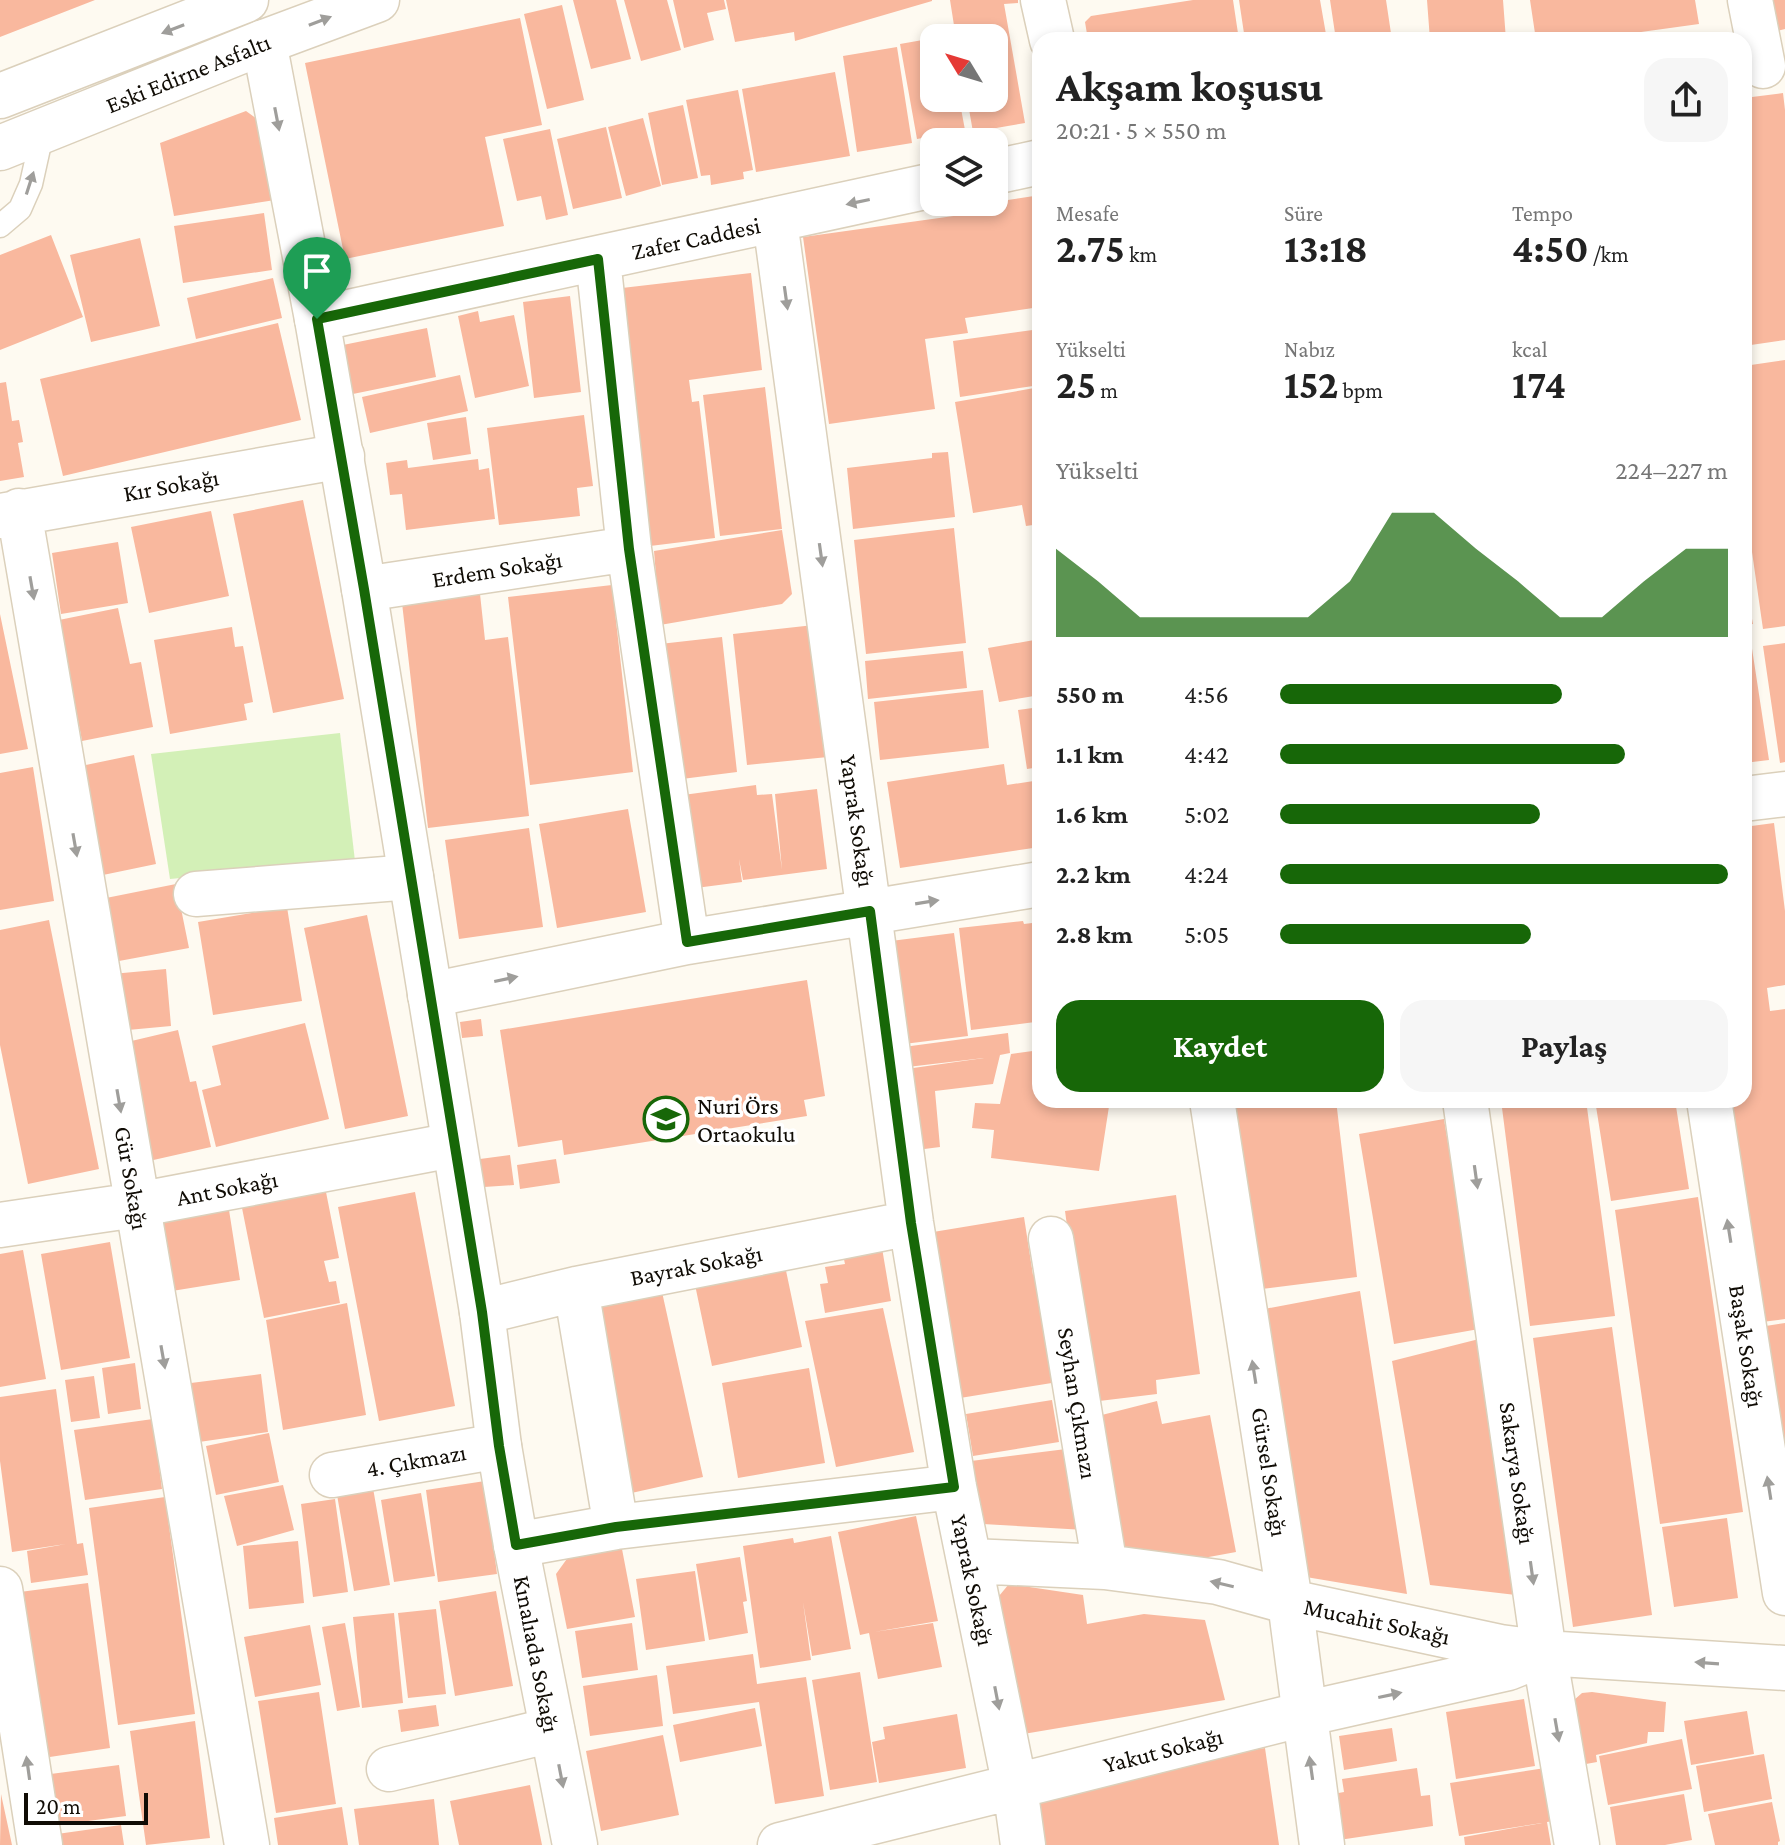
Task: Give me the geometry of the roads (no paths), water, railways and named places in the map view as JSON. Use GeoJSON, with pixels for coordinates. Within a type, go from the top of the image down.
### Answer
{"type":"FeatureCollection","features":[{"type":"Feature","properties":{"kind":"street","name":"Eski Edirne Asfaltı"},"geometry":{"type":"LineString","coordinates":[[0,96],[246,0]]}},
{"type":"Feature","properties":{"kind":"street","name":"Kınalıada Sokağı"},"geometry":{"type":"LineString","coordinates":[[257,0],[342,456],[482,1312],[499,1446],[516,1545],[575,1845]]}},
{"type":"Feature","properties":{"kind":"street","name":"Eski Edirne Asfaltı"},"geometry":{"type":"LineString","coordinates":[[0,148],[377,0]]}},
{"type":"Feature","properties":{"kind":"street"},"geometry":{"type":"LineString","coordinates":[[1043,0],[1050,32]]}},
{"type":"Feature","properties":{"kind":"street"},"geometry":{"type":"LineString","coordinates":[[1750,0],[1764,66]]}},
{"type":"Feature","properties":{"kind":"street"},"geometry":{"type":"LineString","coordinates":[[1008,169],[1032,164]]}},
{"type":"Feature","properties":{"kind":"street","name":"Zafer Caddesi"},"geometry":{"type":"LineString","coordinates":[[317,319],[920,188]]}},
{"type":"Feature","properties":{"kind":"street","name":"Yaprak Sokağı"},"geometry":{"type":"LineString","coordinates":[[775,221],[911,1223],[954,1487],[1015,1787],[1023,1845]]}},
{"type":"Feature","properties":{"kind":"street"},"geometry":{"type":"LineString","coordinates":[[598,259],[629,549],[687,942]]}},
{"type":"Feature","properties":{"kind":"street","name":"Kır Sokağı"},"geometry":{"type":"LineString","coordinates":[[10,514],[342,456]]}},
{"type":"Feature","properties":{"kind":"street","name":"Gür Sokağı"},"geometry":{"type":"LineString","coordinates":[[10,514],[136,1205],[247,1845]]}},
{"type":"Feature","properties":{"kind":"street","name":"Erdem Sokağı"},"geometry":{"type":"LineString","coordinates":[[364,589],[629,549]]}},
{"type":"Feature","properties":{"kind":"street"},"geometry":{"type":"LineString","coordinates":[[1752,798],[1785,794]]}},
{"type":"Feature","properties":{"kind":"street"},"geometry":{"type":"LineString","coordinates":[[196,894],[411,877]]}},
{"type":"Feature","properties":{"kind":"street"},"geometry":{"type":"LineString","coordinates":[[430,995],[687,942],[1032,885]]}},
{"type":"Feature","properties":{"kind":"street","name":"Gürsel Sokağı"},"geometry":{"type":"LineString","coordinates":[[1213,1108],[1290,1602],[1322,1845]]}},
{"type":"Feature","properties":{"kind":"street","name":"Sakarya Sokağı"},"geometry":{"type":"LineString","coordinates":[[1466,1108],[1544,1653],[1577,1845]]}},
{"type":"Feature","properties":{"kind":"street","name":"Başak Sokağı"},"geometry":{"type":"LineString","coordinates":[[1710,1108],[1785,1593]]}},
{"type":"Feature","properties":{"kind":"street","name":"Ant Sokağı"},"geometry":{"type":"LineString","coordinates":[[0,1225],[136,1205],[453,1145]]}},
{"type":"Feature","properties":{"kind":"street","name":"Bayrak Sokağı"},"geometry":{"type":"LineString","coordinates":[[482,1312],[576,1289],[911,1223]]}},
{"type":"Feature","properties":{"kind":"street","name":"Seyhan Çıkmazı"},"geometry":{"type":"LineString","coordinates":[[1051,1239],[1105,1567]]}},
{"type":"Feature","properties":{"kind":"street"},"geometry":{"type":"LineString","coordinates":[[576,1289],[616,1527]]}},
{"type":"Feature","properties":{"kind":"street","name":"4. Çıkmazı"},"geometry":{"type":"LineString","coordinates":[[332,1475],[499,1446]]}},
{"type":"Feature","properties":{"kind":"street"},"geometry":{"type":"LineString","coordinates":[[516,1545],[616,1527],[954,1487]]}},
{"type":"Feature","properties":{"kind":"street","name":"Mucahit Sokağı"},"geometry":{"type":"LineString","coordinates":[[970,1561],[1105,1567],[1218,1582],[1290,1602],[1500,1647],[1544,1653],[1785,1668]]}},
{"type":"Feature","properties":{"kind":"street"},"geometry":{"type":"LineString","coordinates":[[0,1589],[4,1637],[40,1845]]}},
{"type":"Feature","properties":{"kind":"street","name":"Yakut Sokağı"},"geometry":{"type":"LineString","coordinates":[[780,1845],[1304,1714],[1508,1668],[1544,1653]]}},
{"type":"Feature","properties":{"kind":"street"},"geometry":{"type":"LineString","coordinates":[[389,1769],[552,1730]]}},
{"type":"Feature","properties":{"kind":"lane"},"geometry":{"type":"LineString","coordinates":[[0,226],[20,209],[31,184],[43,130]]}},
{"type":"Feature","properties":{"kind":"place","name":"Nuri Örs Ortaokulu"},"geometry":{"type":"Point","coordinates":[666,1119]}}]}
